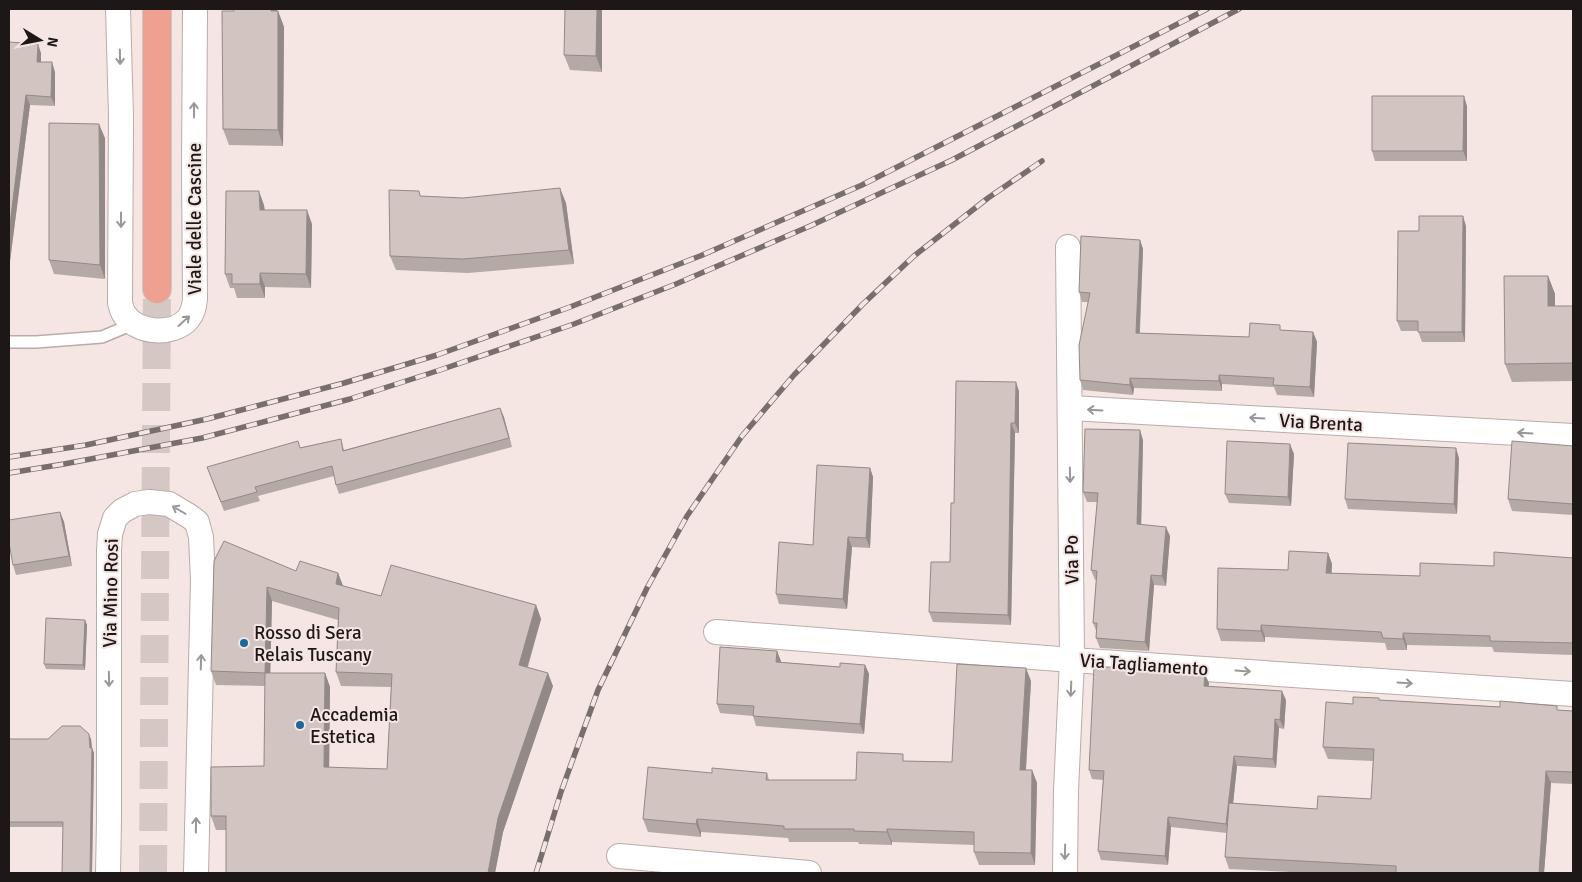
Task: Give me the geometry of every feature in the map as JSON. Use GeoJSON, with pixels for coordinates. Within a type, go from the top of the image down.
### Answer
{"type":"FeatureCollection","features":[{"type":"Feature","properties":{"kind":"main road","name":"Viale delle Cascine"},"geometry":{"type":"LineString","coordinates":[[157,9],[157,289]]}},
{"type":"Feature","properties":{"kind":"street"},"geometry":{"type":"LineString","coordinates":[[118,9],[121,117],[120,303],[123,313],[133,324]]}},
{"type":"Feature","properties":{"kind":"street","name":"Viale delle Cascine"},"geometry":{"type":"LineString","coordinates":[[133,324],[156,330],[178,326],[192,312],[195,300],[194,9]]}},
{"type":"Feature","properties":{"kind":"street","name":"Via Po"},"geometry":{"type":"LineString","coordinates":[[1065,873],[1066,791],[1072,660],[1068,247]]}},
{"type":"Feature","properties":{"kind":"street","name":"Via Brenta"},"geometry":{"type":"LineString","coordinates":[[1070,408],[1573,436]]}},
{"type":"Feature","properties":{"kind":"street","name":"Via Mino Rosi"},"geometry":{"type":"LineString","coordinates":[[108,873],[110,801],[110,534],[115,518],[122,511],[135,504],[149,502],[169,504],[180,510],[197,522],[202,537],[203,580],[196,873]]}},
{"type":"Feature","properties":{"kind":"street","name":"Via Tagliamento"},"geometry":{"type":"LineString","coordinates":[[716,632],[1072,660],[1573,694]]}},
{"type":"Feature","properties":{"kind":"street"},"geometry":{"type":"LineString","coordinates":[[619,856],[809,873]]}},
{"type":"Feature","properties":{"kind":"lane"},"geometry":{"type":"LineString","coordinates":[[9,342],[102,337],[133,324]]}},
{"type":"Feature","properties":{"kind":"building"},"geometry":{"type":"Polygon","coordinates":[[[234,9],[271,9],[271,11],[278,11],[278,130],[223,129],[222,11],[234,11],[234,9]]]}},
{"type":"Feature","properties":{"kind":"building"},"geometry":{"type":"Polygon","coordinates":[[[565,9],[597,9],[596,56],[564,55],[565,9]]]}},
{"type":"Feature","properties":{"kind":"building"},"geometry":{"type":"Polygon","coordinates":[[[9,42],[38,44],[37,62],[52,62],[51,97],[26,95],[9,232],[9,42]]]}},
{"type":"Feature","properties":{"kind":"building"},"geometry":{"type":"Polygon","coordinates":[[[1372,96],[1464,96],[1463,151],[1372,151],[1372,96]]]}},
{"type":"Feature","properties":{"kind":"building"},"geometry":{"type":"Polygon","coordinates":[[[49,123],[99,124],[100,265],[49,260],[49,123]]]}},
{"type":"Feature","properties":{"kind":"building"},"geometry":{"type":"Polygon","coordinates":[[[560,188],[569,250],[463,259],[390,256],[389,190],[419,191],[420,196],[463,198],[560,188]]]}},
{"type":"Feature","properties":{"kind":"building"},"geometry":{"type":"Polygon","coordinates":[[[226,191],[259,191],[260,210],[307,210],[306,274],[260,273],[260,284],[232,284],[232,274],[225,274],[226,191]]]}},
{"type":"Feature","properties":{"kind":"building"},"geometry":{"type":"Polygon","coordinates":[[[1419,216],[1463,216],[1462,332],[1418,332],[1418,321],[1397,321],[1398,231],[1419,231],[1419,216]]]}},
{"type":"Feature","properties":{"kind":"building"},"geometry":{"type":"Polygon","coordinates":[[[1081,236],[1140,240],[1136,333],[1249,337],[1250,323],[1280,325],[1280,330],[1313,332],[1310,387],[1273,385],[1274,378],[1219,375],[1219,381],[1130,378],[1130,385],[1080,380],[1079,345],[1090,293],[1079,292],[1081,236]]]}},
{"type":"Feature","properties":{"kind":"building"},"geometry":{"type":"Polygon","coordinates":[[[1504,276],[1548,276],[1548,306],[1573,306],[1573,363],[1505,364],[1504,276]]]}},
{"type":"Feature","properties":{"kind":"building"},"geometry":{"type":"Polygon","coordinates":[[[956,381],[1016,382],[1015,423],[1011,423],[1008,615],[929,612],[931,562],[950,562],[951,503],[954,503],[956,381]]]}},
{"type":"Feature","properties":{"kind":"building"},"geometry":{"type":"Polygon","coordinates":[[[500,408],[509,438],[336,485],[332,466],[255,487],[257,492],[221,502],[207,467],[298,441],[300,448],[341,439],[343,451],[500,408]]]}},
{"type":"Feature","properties":{"kind":"building"},"geometry":{"type":"Polygon","coordinates":[[[1085,429],[1140,430],[1137,524],[1166,527],[1162,576],[1151,575],[1145,642],[1096,638],[1097,623],[1093,623],[1097,571],[1091,570],[1098,493],[1083,492],[1085,429]]]}},
{"type":"Feature","properties":{"kind":"building"},"geometry":{"type":"Polygon","coordinates":[[[1227,441],[1290,444],[1288,497],[1225,494],[1227,441]]]}},
{"type":"Feature","properties":{"kind":"building"},"geometry":{"type":"Polygon","coordinates":[[[1512,441],[1573,446],[1573,504],[1508,499],[1512,441]]]}},
{"type":"Feature","properties":{"kind":"building"},"geometry":{"type":"Polygon","coordinates":[[[1348,443],[1456,448],[1454,504],[1345,499],[1348,443]]]}},
{"type":"Feature","properties":{"kind":"building"},"geometry":{"type":"Polygon","coordinates":[[[817,465],[870,468],[866,538],[848,537],[843,599],[776,594],[779,542],[813,545],[817,465]]]}},
{"type":"Feature","properties":{"kind":"building"},"geometry":{"type":"Polygon","coordinates":[[[60,512],[69,556],[13,565],[9,543],[9,520],[60,512]]]}},
{"type":"Feature","properties":{"kind":"building"},"geometry":{"type":"Polygon","coordinates":[[[224,541],[296,571],[300,561],[338,573],[336,584],[381,596],[391,565],[536,605],[519,665],[548,673],[498,818],[488,873],[226,873],[226,816],[211,816],[211,767],[264,766],[265,673],[211,671],[214,561],[224,541]],[[267,587],[265,673],[325,673],[324,767],[387,769],[392,674],[336,672],[339,608],[267,587]]]}},
{"type":"Feature","properties":{"kind":"building"},"geometry":{"type":"Polygon","coordinates":[[[1289,551],[1328,553],[1326,573],[1420,576],[1420,563],[1494,566],[1494,552],[1573,558],[1573,643],[1490,641],[1490,636],[1403,633],[1403,639],[1383,638],[1381,632],[1261,625],[1261,631],[1217,629],[1218,568],[1288,570],[1289,551]]]}},
{"type":"Feature","properties":{"kind":"building"},"geometry":{"type":"Polygon","coordinates":[[[46,618],[85,620],[83,665],[44,664],[46,618]]]}},
{"type":"Feature","properties":{"kind":"building"},"geometry":{"type":"Polygon","coordinates":[[[720,647],[777,651],[776,662],[840,667],[840,663],[865,665],[860,724],[753,716],[754,706],[717,704],[720,647]]]}},
{"type":"Feature","properties":{"kind":"building"},"geometry":{"type":"Polygon","coordinates":[[[957,664],[1026,668],[1020,770],[1032,770],[1031,853],[974,852],[974,832],[887,829],[887,832],[854,831],[854,829],[784,829],[784,826],[697,819],[696,824],[643,819],[648,767],[712,773],[712,768],[767,773],[766,780],[856,780],[857,752],[903,754],[903,761],[952,762],[957,664]]]}},
{"type":"Feature","properties":{"kind":"building"},"geometry":{"type":"Polygon","coordinates":[[[1094,666],[1205,674],[1204,686],[1282,691],[1280,720],[1275,719],[1273,759],[1234,756],[1226,824],[1168,817],[1165,856],[1098,851],[1104,771],[1089,770],[1094,666]]]}},
{"type":"Feature","properties":{"kind":"building"},"geometry":{"type":"Polygon","coordinates":[[[1353,697],[1500,707],[1500,701],[1557,706],[1557,710],[1573,711],[1573,772],[1546,771],[1539,873],[1396,873],[1396,866],[1225,857],[1229,803],[1317,809],[1318,796],[1371,799],[1374,749],[1323,747],[1326,702],[1353,704],[1353,697]]]}},
{"type":"Feature","properties":{"kind":"building"},"geometry":{"type":"Polygon","coordinates":[[[62,726],[80,726],[89,734],[90,748],[92,748],[90,873],[62,873],[63,822],[9,822],[9,739],[48,739],[62,726]]]}},
{"type":"Feature","properties":{"kind":"tunnel"},"geometry":{"type":"LineString","coordinates":[[153,873],[157,289]]}},
{"type":"Feature","properties":{"kind":"railway"},"geometry":{"type":"LineString","coordinates":[[9,457],[86,445],[207,419],[344,383],[437,355],[570,307],[700,256],[862,185],[1207,9]]}},
{"type":"Feature","properties":{"kind":"railway"},"geometry":{"type":"LineString","coordinates":[[9,473],[202,438],[350,399],[574,324],[676,284],[810,226],[952,160],[1239,9]]}},
{"type":"Feature","properties":{"kind":"railway"},"geometry":{"type":"LineString","coordinates":[[536,873],[561,792],[598,690],[647,588],[687,516],[742,436],[794,375],[863,304],[914,256],[988,198],[1042,161]]}},
{"type":"Feature","properties":{"kind":"place","name":"Rosso di Sera Relais Tuscany"},"geometry":{"type":"Point","coordinates":[244,643]}},
{"type":"Feature","properties":{"kind":"place","name":"Accademia Estetica"},"geometry":{"type":"Point","coordinates":[300,725]}}]}
